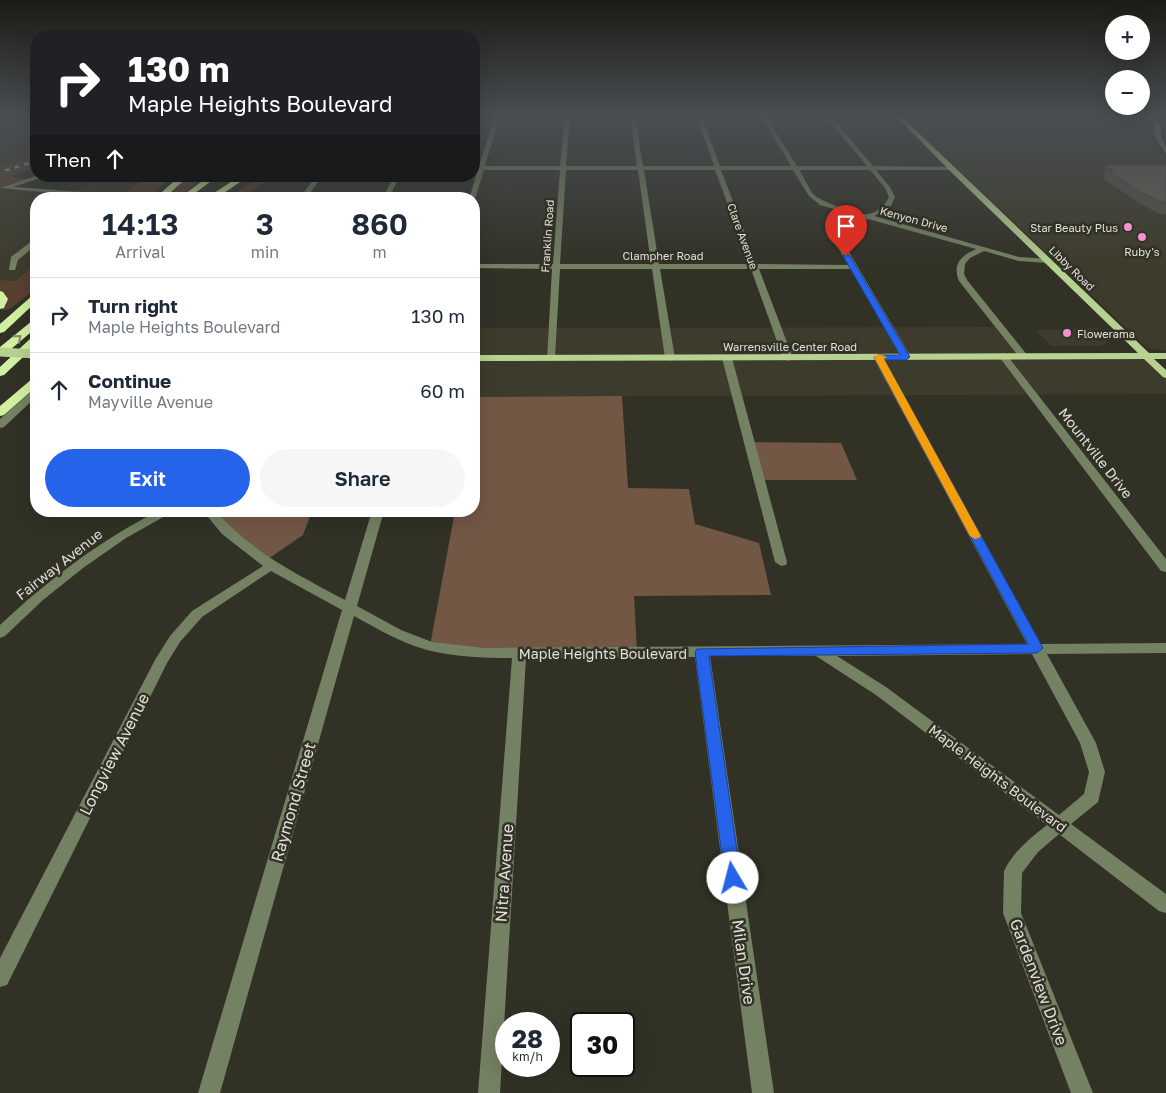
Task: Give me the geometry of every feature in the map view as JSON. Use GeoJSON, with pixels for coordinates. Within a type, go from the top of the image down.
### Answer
{"type":"FeatureCollection","features":[{"type":"Feature","properties":{"kind":"highway"},"geometry":{"type":"LineString","coordinates":[[162,192],[170,182]]}},
{"type":"Feature","properties":{"kind":"highway"},"geometry":{"type":"LineString","coordinates":[[166,192],[178,182]]}},
{"type":"Feature","properties":{"kind":"highway"},"geometry":{"type":"LineString","coordinates":[[192,192],[206,182]]}},
{"type":"Feature","properties":{"kind":"highway"},"geometry":{"type":"LineString","coordinates":[[211,192],[225,182]]}},
{"type":"Feature","properties":{"kind":"highway"},"geometry":{"type":"LineString","coordinates":[[221,192],[236,182]]}},
{"type":"Feature","properties":{"kind":"highway"},"geometry":{"type":"LineString","coordinates":[[232,192],[247,182]]}},
{"type":"Feature","properties":{"kind":"highway"},"geometry":{"type":"LineString","coordinates":[[0,294],[4,299],[0,306]]}},
{"type":"Feature","properties":{"kind":"highway"},"geometry":{"type":"LineString","coordinates":[[0,331],[30,303]]}},
{"type":"Feature","properties":{"kind":"highway"},"geometry":{"type":"LineString","coordinates":[[0,331],[30,309]]}},
{"type":"Feature","properties":{"kind":"highway"},"geometry":{"type":"LineString","coordinates":[[0,353],[30,328]]}},
{"type":"Feature","properties":{"kind":"highway"},"geometry":{"type":"LineString","coordinates":[[0,373],[30,348]]}},
{"type":"Feature","properties":{"kind":"highway"},"geometry":{"type":"LineString","coordinates":[[0,412],[30,385]]}},
{"type":"Feature","properties":{"kind":"main road","name":"Libby Road"},"geometry":{"type":"LineString","coordinates":[[950,168],[1166,375]]}},
{"type":"Feature","properties":{"kind":"main road"},"geometry":{"type":"LineString","coordinates":[[0,353],[30,345]]}},
{"type":"Feature","properties":{"kind":"main road","name":"Warrensville Center Road"},"geometry":{"type":"LineString","coordinates":[[480,358],[1166,356]]}},
{"type":"Feature","properties":{"kind":"street"},"geometry":{"type":"LineString","coordinates":[[480,168],[950,168]]}},
{"type":"Feature","properties":{"kind":"street","name":"Franklin Road"},"geometry":{"type":"LineString","coordinates":[[550,358],[564,168]]}},
{"type":"Feature","properties":{"kind":"street"},"geometry":{"type":"LineString","coordinates":[[640,168],[670,358]]}},
{"type":"Feature","properties":{"kind":"street","name":"Clare Avenue"},"geometry":{"type":"LineString","coordinates":[[719,168],[788,358]]}},
{"type":"Feature","properties":{"kind":"street","name":"Kenyon Drive"},"geometry":{"type":"LineString","coordinates":[[794,168],[814,200],[833,208],[1019,259],[1048,261]]}},
{"type":"Feature","properties":{"kind":"street"},"geometry":{"type":"LineString","coordinates":[[871,168],[892,197],[886,208],[848,226],[839,237],[840,246],[906,357]]}},
{"type":"Feature","properties":{"kind":"street"},"geometry":{"type":"LineString","coordinates":[[1,188],[30,180]]}},
{"type":"Feature","properties":{"kind":"street"},"geometry":{"type":"LineString","coordinates":[[1,188],[42,192]]}},
{"type":"Feature","properties":{"kind":"street"},"geometry":{"type":"LineString","coordinates":[[12,268],[14,259],[30,247]]}},
{"type":"Feature","properties":{"kind":"street"},"geometry":{"type":"LineString","coordinates":[[983,249],[965,258],[960,264],[959,274],[963,282],[1023,356]]}},
{"type":"Feature","properties":{"kind":"street","name":"Clampher Road"},"geometry":{"type":"LineString","coordinates":[[480,266],[852,267]]}},
{"type":"Feature","properties":{"kind":"street","name":"Mountville Drive"},"geometry":{"type":"LineString","coordinates":[[1003,356],[1166,568]]}},
{"type":"Feature","properties":{"kind":"street","name":"Gardenview Drive"},"geometry":{"type":"LineString","coordinates":[[878,357],[1088,743],[1097,772],[1092,797],[1032,847],[1013,871],[1012,913],[1082,1093]]}},
{"type":"Feature","properties":{"kind":"street"},"geometry":{"type":"LineString","coordinates":[[727,358],[781,562]]}},
{"type":"Feature","properties":{"kind":"street"},"geometry":{"type":"LineString","coordinates":[[0,425],[30,398]]}},
{"type":"Feature","properties":{"kind":"street","name":"Fairway Avenue"},"geometry":{"type":"LineString","coordinates":[[0,633],[33,601],[105,545],[157,517]]}},
{"type":"Feature","properties":{"kind":"street","name":"Maple Heights Boulevard"},"geometry":{"type":"LineString","coordinates":[[214,517],[226,531],[271,566],[396,633],[430,646],[484,653],[519,654],[819,651],[881,691],[1166,905]]}},
{"type":"Feature","properties":{"kind":"street","name":"Raymond Street"},"geometry":{"type":"LineString","coordinates":[[209,1093],[376,517]]}},
{"type":"Feature","properties":{"kind":"street","name":"Longview Avenue"},"geometry":{"type":"LineString","coordinates":[[0,978],[160,663],[175,638],[197,614],[271,566]]}},
{"type":"Feature","properties":{"kind":"street"},"geometry":{"type":"LineString","coordinates":[[819,651],[1166,648]]}},
{"type":"Feature","properties":{"kind":"street","name":"Milan Drive"},"geometry":{"type":"LineString","coordinates":[[702,652],[763,1093]]}},
{"type":"Feature","properties":{"kind":"street","name":"Nitra Avenue"},"geometry":{"type":"LineString","coordinates":[[489,1093],[519,654]]}},
{"type":"Feature","properties":{"kind":"shaded area"},"geometry":{"type":"Polygon","coordinates":[[[30,166],[30,170],[11,176],[28,180],[0,187],[0,167],[30,166]]]}},
{"type":"Feature","properties":{"kind":"shaded area"},"geometry":{"type":"Polygon","coordinates":[[[955,166],[1166,166],[1166,351],[1148,348],[955,166]]]}},
{"type":"Feature","properties":{"kind":"shaded area"},"geometry":{"type":"Polygon","coordinates":[[[95,182],[135,184],[125,192],[30,192],[30,269],[15,281],[0,280],[0,186],[75,191],[95,182]]]}},
{"type":"Feature","properties":{"kind":"shaded area"},"geometry":{"type":"Polygon","coordinates":[[[139,182],[165,182],[155,192],[126,192],[139,182]]]}},
{"type":"Feature","properties":{"kind":"shaded area"},"geometry":{"type":"Polygon","coordinates":[[[182,182],[198,182],[185,192],[171,192],[182,182]]]}},
{"type":"Feature","properties":{"kind":"shaded area"},"geometry":{"type":"Polygon","coordinates":[[[252,182],[264,182],[250,192],[236,192],[252,182]]]}},
{"type":"Feature","properties":{"kind":"shaded area"},"geometry":{"type":"Polygon","coordinates":[[[30,269],[30,294],[8,310],[1,310],[6,306],[7,301],[0,291],[0,280],[15,281],[30,269]]]}},
{"type":"Feature","properties":{"kind":"shaded area"},"geometry":{"type":"Polygon","coordinates":[[[999,327],[1023,356],[1146,356],[1166,375],[1166,394],[480,397],[480,328],[999,327]]]}},
{"type":"Feature","properties":{"kind":"shaded area"},"geometry":{"type":"Polygon","coordinates":[[[1099,328],[1106,334],[1103,335],[1108,342],[1100,346],[1051,346],[1036,330],[1099,328]]]}},
{"type":"Feature","properties":{"kind":"shaded area"},"geometry":{"type":"Polygon","coordinates":[[[622,396],[628,488],[689,489],[695,524],[759,543],[771,595],[634,596],[637,652],[519,654],[430,646],[454,517],[480,517],[480,397],[622,396]]]}},
{"type":"Feature","properties":{"kind":"shaded area"},"geometry":{"type":"Polygon","coordinates":[[[749,442],[841,443],[857,480],[759,480],[749,442]]]}},
{"type":"Feature","properties":{"kind":"shaded area"},"geometry":{"type":"Polygon","coordinates":[[[216,517],[310,517],[303,535],[265,561],[216,517]]]}},
{"type":"Feature","properties":{"kind":"building"},"geometry":{"type":"Polygon","coordinates":[[[1107,166],[1166,166],[1166,203],[1142,193],[1107,170],[1113,170],[1107,166]]]}},
{"type":"Feature","properties":{"kind":"railway"},"geometry":{"type":"LineString","coordinates":[[0,172],[20,166]]}},
{"type":"Feature","properties":{"kind":"slow traffic"},"geometry":{"type":"LineString","coordinates":[[882,357],[878,357],[975,536]]}},
{"type":"Feature","properties":{"kind":"place","name":"Star Beauty Plus"},"geometry":{"type":"Point","coordinates":[1128,227]}},
{"type":"Feature","properties":{"kind":"place","name":"Ruby's"},"geometry":{"type":"Point","coordinates":[1142,237]}},
{"type":"Feature","properties":{"kind":"place","name":"Flowerama"},"geometry":{"type":"Point","coordinates":[1067,333]}},
{"type":"Feature","properties":{"kind":"route"},"geometry":{"type":"LineString","coordinates":[[733,878],[702,652],[1037,648],[878,357],[906,357],[846,256]]}}]}
